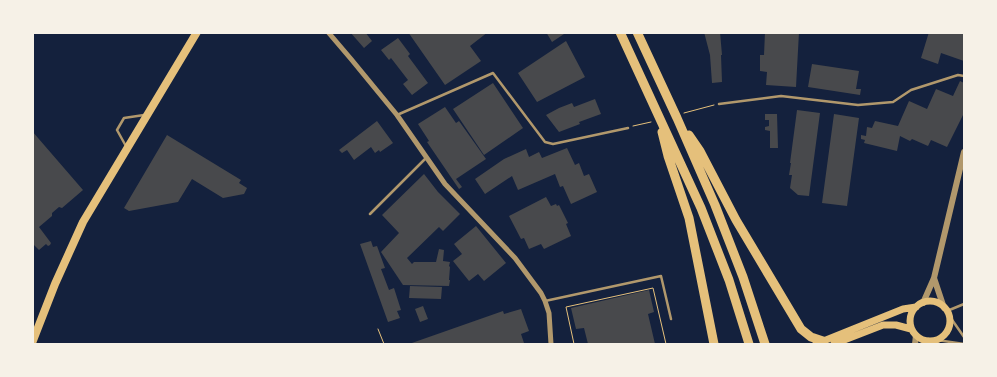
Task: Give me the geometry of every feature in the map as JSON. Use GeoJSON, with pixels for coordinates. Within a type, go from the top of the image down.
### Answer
{"type":"FeatureCollection","features":[{"type":"Feature","properties":{"kind":"highway"},"geometry":{"type":"LineString","coordinates":[[620,32],[702,208],[729,280],[749,344]]}},
{"type":"Feature","properties":{"kind":"highway"},"geometry":{"type":"LineString","coordinates":[[637,32],[678,118],[715,205],[743,277],[764,344]]}},
{"type":"Feature","properties":{"kind":"highway"},"geometry":{"type":"LineString","coordinates":[[658,112],[668,156],[689,218],[714,344]]}},
{"type":"Feature","properties":{"kind":"highway"},"geometry":{"type":"LineString","coordinates":[[678,118],[700,151],[736,220],[801,329],[820,343]]}},
{"type":"Feature","properties":{"kind":"main road"},"geometry":{"type":"LineString","coordinates":[[32,343],[55,284],[83,222],[198,32]]}},
{"type":"Feature","properties":{"kind":"main road"},"geometry":{"type":"LineString","coordinates":[[820,343],[903,309],[934,302],[946,311],[950,320],[949,326],[942,337],[931,342],[896,324],[883,325],[834,344]]}},
{"type":"Feature","properties":{"kind":"main road"},"geometry":{"type":"LineString","coordinates":[[914,332],[910,323],[910,317],[919,305]]}},
{"type":"Feature","properties":{"kind":"street"},"geometry":{"type":"LineString","coordinates":[[328,32],[352,58],[397,115],[445,184],[515,258],[546,301],[549,313],[551,344]]}},
{"type":"Feature","properties":{"kind":"street"},"geometry":{"type":"LineString","coordinates":[[919,305],[934,278],[964,152]]}},
{"type":"Feature","properties":{"kind":"street"},"geometry":{"type":"LineString","coordinates":[[934,278],[946,311]]}},
{"type":"Feature","properties":{"kind":"street"},"geometry":{"type":"LineString","coordinates":[[914,332],[915,344]]}},
{"type":"Feature","properties":{"kind":"lane"},"geometry":{"type":"LineString","coordinates":[[397,115],[494,73],[545,142],[553,144],[628,128]]}},
{"type":"Feature","properties":{"kind":"lane"},"geometry":{"type":"LineString","coordinates":[[719,104],[781,96],[858,105],[893,102],[911,90],[958,75],[964,76]]}},
{"type":"Feature","properties":{"kind":"lane"},"geometry":{"type":"LineString","coordinates":[[127,149],[117,130],[119,124],[124,118],[148,115]]}},
{"type":"Feature","properties":{"kind":"lane"},"geometry":{"type":"LineString","coordinates":[[370,214],[426,158]]}},
{"type":"Feature","properties":{"kind":"lane"},"geometry":{"type":"LineString","coordinates":[[546,301],[661,276],[670,319]]}},
{"type":"Feature","properties":{"kind":"lane"},"geometry":{"type":"LineString","coordinates":[[964,304],[946,311],[964,337]]}},
{"type":"Feature","properties":{"kind":"lane"},"geometry":{"type":"LineString","coordinates":[[931,342],[964,344]]}},
{"type":"Feature","properties":{"kind":"path"},"geometry":{"type":"LineString","coordinates":[[566,307],[653,288],[666,344]]}},
{"type":"Feature","properties":{"kind":"path"},"geometry":{"type":"LineString","coordinates":[[565,303],[574,344]]}},
{"type":"Feature","properties":{"kind":"path"},"geometry":{"type":"LineString","coordinates":[[378,329],[384,344]]}},
{"type":"Feature","properties":{"kind":"building"},"geometry":{"type":"Polygon","coordinates":[[[350,32],[365,32],[372,41],[364,48],[350,32]]]}},
{"type":"Feature","properties":{"kind":"building"},"geometry":{"type":"Polygon","coordinates":[[[408,32],[488,32],[470,46],[481,61],[445,85],[408,32]]]}},
{"type":"Feature","properties":{"kind":"building"},"geometry":{"type":"Polygon","coordinates":[[[546,32],[567,32],[552,42],[546,32]]]}},
{"type":"Feature","properties":{"kind":"building"},"geometry":{"type":"Polygon","coordinates":[[[704,32],[720,32],[722,82],[712,83],[710,55],[704,32]]]}},
{"type":"Feature","properties":{"kind":"building"},"geometry":{"type":"Polygon","coordinates":[[[765,32],[799,32],[796,87],[766,85],[767,72],[760,71],[760,55],[764,55],[765,32]]]}},
{"type":"Feature","properties":{"kind":"building"},"geometry":{"type":"Polygon","coordinates":[[[929,32],[964,32],[964,61],[941,53],[938,64],[921,58],[929,32]]]}},
{"type":"Feature","properties":{"kind":"building"},"geometry":{"type":"Polygon","coordinates":[[[398,38],[410,54],[408,56],[428,83],[412,95],[403,84],[408,80],[391,58],[389,60],[381,50],[398,38]]]}},
{"type":"Feature","properties":{"kind":"building"},"geometry":{"type":"Polygon","coordinates":[[[566,41],[585,77],[537,102],[518,73],[566,41]]]}},
{"type":"Feature","properties":{"kind":"building"},"geometry":{"type":"Polygon","coordinates":[[[812,64],[859,71],[856,89],[861,89],[860,95],[808,87],[812,64]]]}},
{"type":"Feature","properties":{"kind":"building"},"geometry":{"type":"Polygon","coordinates":[[[960,81],[964,83],[964,113],[947,147],[931,140],[928,146],[900,136],[897,151],[864,143],[865,140],[861,139],[861,135],[866,136],[867,127],[872,128],[875,121],[898,126],[909,101],[927,109],[936,89],[953,96],[960,81]]]}},
{"type":"Feature","properties":{"kind":"building"},"geometry":{"type":"Polygon","coordinates":[[[493,83],[523,128],[484,155],[453,109],[493,83]]]}},
{"type":"Feature","properties":{"kind":"building"},"geometry":{"type":"Polygon","coordinates":[[[595,99],[601,114],[559,132],[546,115],[572,103],[574,107],[595,99]]]}},
{"type":"Feature","properties":{"kind":"building"},"geometry":{"type":"Polygon","coordinates":[[[445,107],[456,123],[459,121],[486,159],[456,179],[462,187],[459,189],[427,142],[429,141],[418,124],[445,107]]]}},
{"type":"Feature","properties":{"kind":"building"},"geometry":{"type":"Polygon","coordinates":[[[797,110],[820,113],[809,196],[798,195],[790,188],[792,175],[789,175],[790,163],[797,110]]]}},
{"type":"Feature","properties":{"kind":"building"},"geometry":{"type":"Polygon","coordinates":[[[765,114],[777,114],[778,148],[770,148],[770,131],[765,130],[765,127],[769,126],[769,120],[765,120],[765,114]]]}},
{"type":"Feature","properties":{"kind":"building"},"geometry":{"type":"Polygon","coordinates":[[[834,114],[859,118],[847,206],[822,203],[834,114]]]}},
{"type":"Feature","properties":{"kind":"building"},"geometry":{"type":"Polygon","coordinates":[[[377,121],[393,143],[380,152],[379,150],[375,153],[371,147],[354,160],[347,150],[342,153],[339,150],[377,121]]]}},
{"type":"Feature","properties":{"kind":"building"},"geometry":{"type":"Polygon","coordinates":[[[32,131],[83,190],[62,208],[59,207],[39,227],[51,243],[48,246],[46,244],[39,250],[32,243],[32,131]]]}},
{"type":"Feature","properties":{"kind":"building"},"geometry":{"type":"Polygon","coordinates":[[[167,135],[241,180],[239,183],[247,188],[244,194],[223,198],[192,179],[178,202],[129,211],[124,208],[167,135]]]}},
{"type":"Feature","properties":{"kind":"building"},"geometry":{"type":"Polygon","coordinates":[[[567,148],[575,165],[579,163],[584,176],[589,174],[597,192],[571,204],[563,186],[560,187],[555,174],[518,190],[512,176],[485,194],[475,179],[504,159],[526,149],[529,157],[539,152],[542,158],[567,148]]]}},
{"type":"Feature","properties":{"kind":"building"},"geometry":{"type":"Polygon","coordinates":[[[424,174],[438,192],[460,214],[443,231],[439,227],[407,258],[412,264],[414,262],[436,262],[439,249],[444,250],[443,261],[450,262],[449,286],[403,285],[381,252],[399,233],[382,215],[424,174]]]}},
{"type":"Feature","properties":{"kind":"building"},"geometry":{"type":"Polygon","coordinates":[[[546,197],[551,206],[559,205],[568,223],[566,224],[571,236],[544,249],[541,244],[529,249],[524,238],[521,239],[509,216],[546,197]]]}},
{"type":"Feature","properties":{"kind":"building"},"geometry":{"type":"Polygon","coordinates":[[[476,226],[506,263],[484,281],[478,274],[469,281],[453,261],[462,254],[454,244],[476,226]]]}},
{"type":"Feature","properties":{"kind":"building"},"geometry":{"type":"Polygon","coordinates":[[[371,241],[373,247],[377,246],[385,268],[381,269],[389,290],[394,288],[401,310],[397,311],[400,318],[388,322],[360,244],[371,241]]]}},
{"type":"Feature","properties":{"kind":"building"},"geometry":{"type":"Polygon","coordinates":[[[410,286],[442,287],[441,299],[409,298],[410,286]]]}},
{"type":"Feature","properties":{"kind":"building"},"geometry":{"type":"Polygon","coordinates":[[[649,290],[654,312],[648,314],[655,344],[588,344],[584,328],[576,329],[571,308],[649,290]]]}},
{"type":"Feature","properties":{"kind":"building"},"geometry":{"type":"Polygon","coordinates":[[[423,306],[428,319],[420,322],[415,309],[423,306]]]}},
{"type":"Feature","properties":{"kind":"building"},"geometry":{"type":"Polygon","coordinates":[[[521,309],[529,331],[521,334],[524,343],[409,344],[503,311],[504,314],[521,309]]]}}]}
